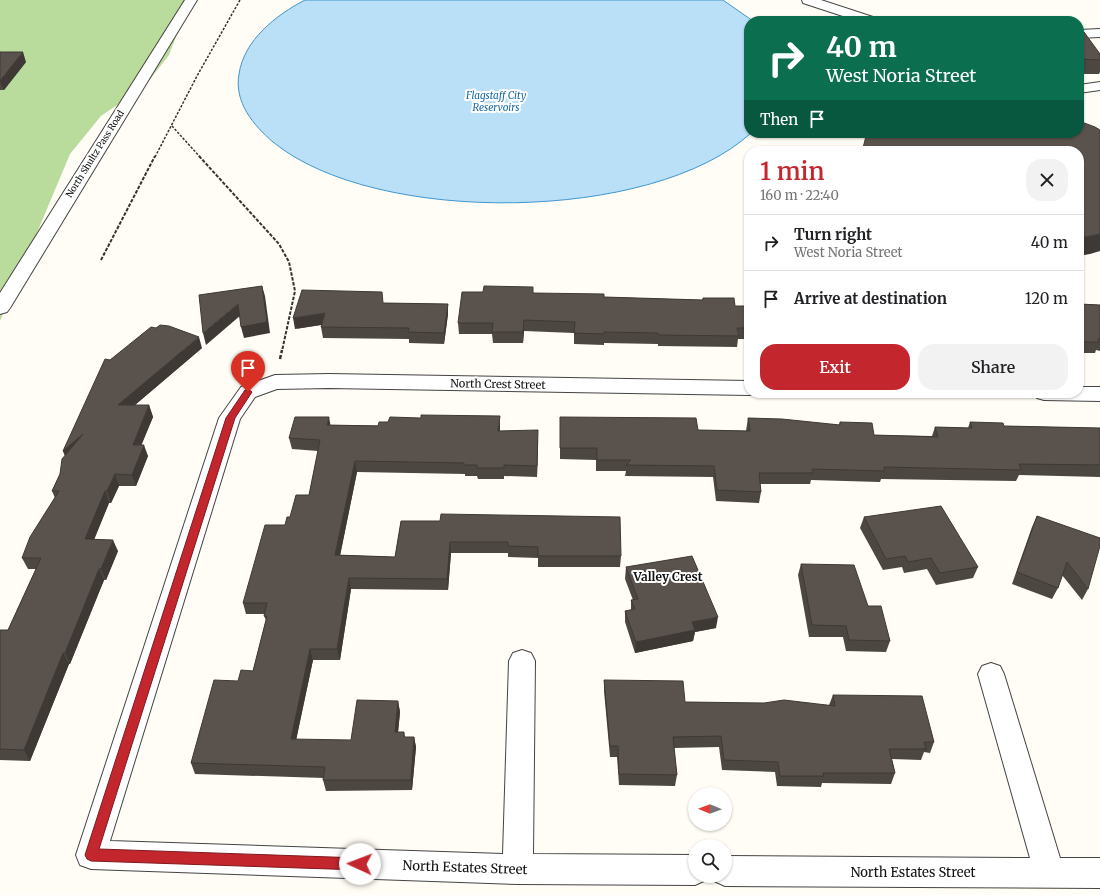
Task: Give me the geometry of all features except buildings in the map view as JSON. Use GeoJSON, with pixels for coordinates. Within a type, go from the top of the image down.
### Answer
{"type":"FeatureCollection","features":[{"type":"Feature","properties":{"kind":"street","name":"North Shultz Pass Road"},"geometry":{"type":"LineString","coordinates":[[1,306],[191,0]]}},
{"type":"Feature","properties":{"kind":"street"},"geometry":{"type":"LineString","coordinates":[[808,0],[856,16]]}},
{"type":"Feature","properties":{"kind":"street"},"geometry":{"type":"LineString","coordinates":[[1084,88],[1100,86]]}},
{"type":"Feature","properties":{"kind":"street","name":"North Crest Street"},"geometry":{"type":"LineString","coordinates":[[91,855],[230,418],[248,392],[275,382],[744,388]]}},
{"type":"Feature","properties":{"kind":"street"},"geometry":{"type":"LineString","coordinates":[[1084,394],[1100,394]]}},
{"type":"Feature","properties":{"kind":"street"},"geometry":{"type":"LineString","coordinates":[[518,869],[522,661]]}},
{"type":"Feature","properties":{"kind":"street"},"geometry":{"type":"LineString","coordinates":[[991,674],[1049,872]]}},
{"type":"Feature","properties":{"kind":"street","name":"North Estates Street"},"geometry":{"type":"LineString","coordinates":[[91,855],[518,869],[688,870]]}},
{"type":"Feature","properties":{"kind":"street","name":"North Estates Street"},"geometry":{"type":"LineString","coordinates":[[732,870],[1100,873]]}},
{"type":"Feature","properties":{"kind":"path"},"geometry":{"type":"LineString","coordinates":[[101,260],[197,76],[240,0]]}},
{"type":"Feature","properties":{"kind":"path"},"geometry":{"type":"LineString","coordinates":[[172,126],[279,244],[289,262],[295,291],[275,382]]}},
{"type":"Feature","properties":{"kind":"green space"},"geometry":{"type":"Polygon","coordinates":[[[0,0],[190,0],[169,55],[144,87],[101,116],[70,154],[0,321],[0,0]]]}},
{"type":"Feature","properties":{"kind":"water","name":"Flagstaff City Reservoirs"},"geometry":{"type":"Polygon","coordinates":[[[305,0],[723,0],[746,16],[744,16],[744,138],[707,163],[649,184],[584,198],[514,203],[443,200],[377,189],[319,169],[273,142],[252,120],[242,103],[238,84],[242,62],[247,50],[263,30],[294,6],[305,0]]]}},
{"type":"Feature","properties":{"kind":"district","name":"Valley Crest"},"geometry":{"type":"Point","coordinates":[668,577]}},
{"type":"Feature","properties":{"kind":"route"},"geometry":{"type":"LineString","coordinates":[[248,392],[230,418],[91,855],[360,864]]}}]}
